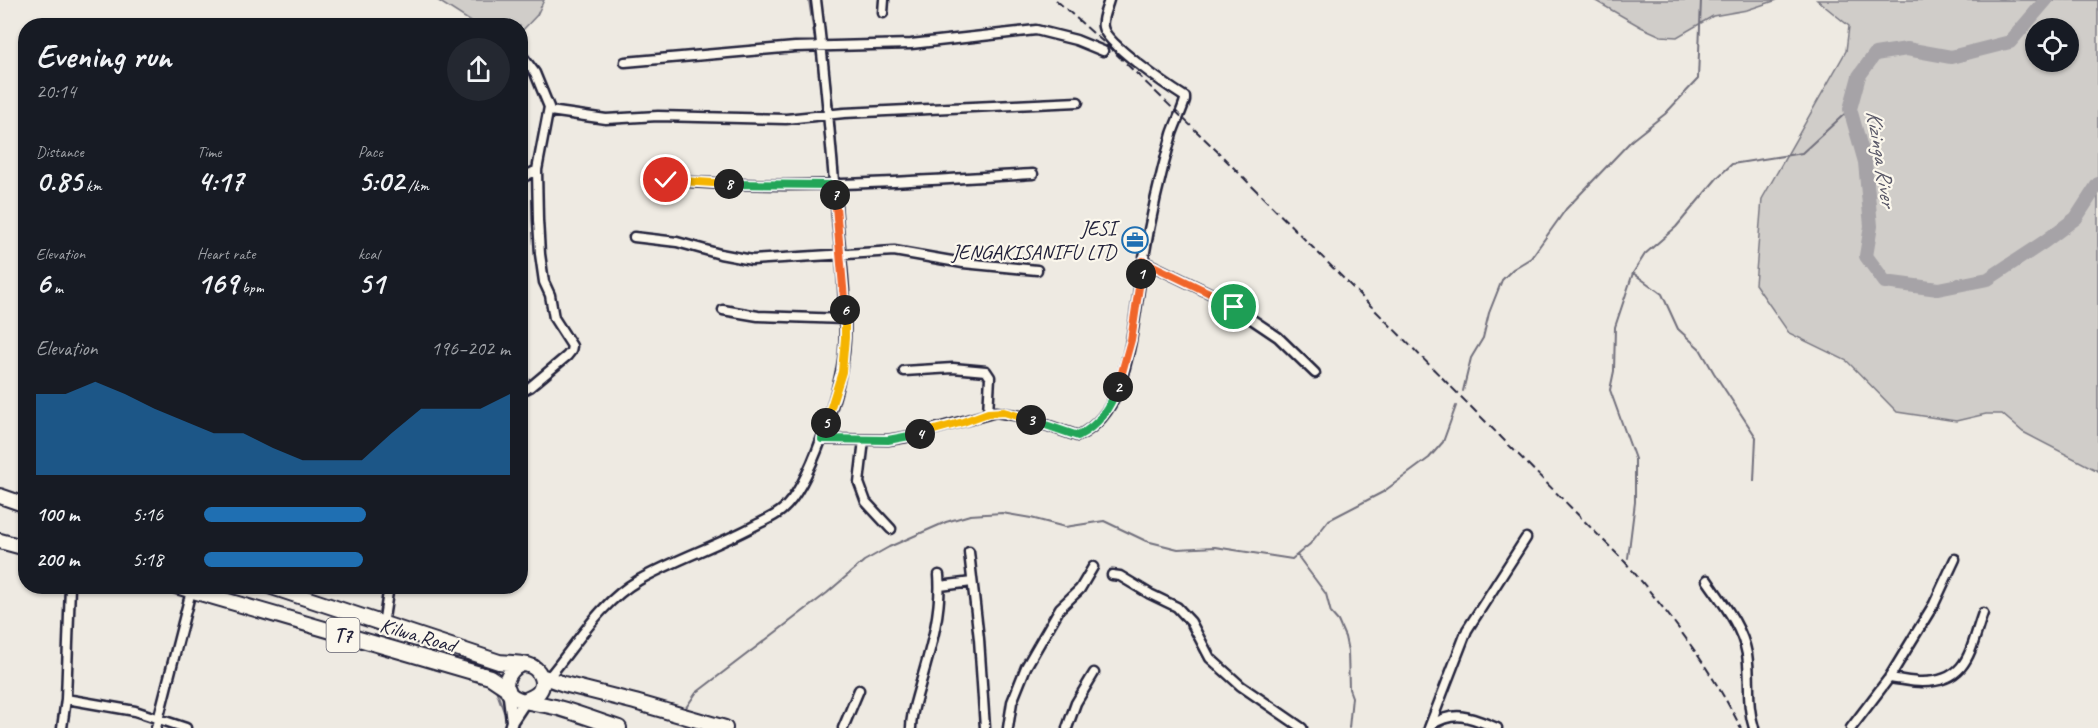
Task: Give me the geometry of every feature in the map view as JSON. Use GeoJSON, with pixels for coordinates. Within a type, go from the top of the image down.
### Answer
{"type":"FeatureCollection","features":[{"type":"Feature","properties":{"kind":"highway"},"geometry":{"type":"LineString","coordinates":[[0,496],[18,502]]}},
{"type":"Feature","properties":{"kind":"highway"},"geometry":{"type":"LineString","coordinates":[[0,541],[18,546]]}},
{"type":"Feature","properties":{"kind":"highway","name":"Kilwa Road"},"geometry":{"type":"LineString","coordinates":[[202,594],[490,677],[508,689]]}},
{"type":"Feature","properties":{"kind":"highway","name":"Kilwa Road"},"geometry":{"type":"LineString","coordinates":[[292,594],[499,662],[526,665]]}},
{"type":"Feature","properties":{"kind":"highway"},"geometry":{"type":"LineString","coordinates":[[508,689],[506,681],[508,673],[514,667],[526,665],[548,674],[725,728]]}},
{"type":"Feature","properties":{"kind":"highway"},"geometry":{"type":"LineString","coordinates":[[526,700],[537,694],[548,674]]}},
{"type":"Feature","properties":{"kind":"highway","name":"T7"},"geometry":{"type":"LineString","coordinates":[[508,689],[512,696],[519,699],[558,708],[619,728]]}},
{"type":"Feature","properties":{"kind":"street"},"geometry":{"type":"LineString","coordinates":[[548,674],[602,609],[637,581],[668,564],[736,535],[779,512],[797,493],[822,439],[842,372],[845,319],[829,114],[816,0]]}},
{"type":"Feature","properties":{"kind":"street"},"geometry":{"type":"LineString","coordinates":[[883,13],[884,0]]}},
{"type":"Feature","properties":{"kind":"street"},"geometry":{"type":"LineString","coordinates":[[822,439],[888,440],[918,435],[988,413],[1004,412],[1020,416],[1078,436],[1090,430],[1101,420],[1118,388],[1131,340],[1143,261],[1169,146],[1185,98],[1120,49],[1106,34],[1103,21],[1109,0]]}},
{"type":"Feature","properties":{"kind":"street"},"geometry":{"type":"LineString","coordinates":[[625,62],[822,46],[911,44],[1036,30],[1076,40],[1103,51]]}},
{"type":"Feature","properties":{"kind":"street"},"geometry":{"type":"LineString","coordinates":[[528,64],[538,78],[550,111],[537,170],[538,220],[544,282],[555,322],[572,346],[567,356],[528,388]]}},
{"type":"Feature","properties":{"kind":"street"},"geometry":{"type":"LineString","coordinates":[[550,111],[606,119],[658,116],[786,119],[829,114],[1078,102]]}},
{"type":"Feature","properties":{"kind":"street"},"geometry":{"type":"LineString","coordinates":[[528,175],[537,170]]}},
{"type":"Feature","properties":{"kind":"street"},"geometry":{"type":"LineString","coordinates":[[666,180],[707,184],[835,185],[1033,174]]}},
{"type":"Feature","properties":{"kind":"street"},"geometry":{"type":"LineString","coordinates":[[634,237],[677,242],[752,260],[894,251],[963,263],[1037,270]]}},
{"type":"Feature","properties":{"kind":"street"},"geometry":{"type":"LineString","coordinates":[[1143,261],[1220,298],[1278,338],[1315,374]]}},
{"type":"Feature","properties":{"kind":"street"},"geometry":{"type":"LineString","coordinates":[[723,310],[758,316],[845,319]]}},
{"type":"Feature","properties":{"kind":"street"},"geometry":{"type":"LineString","coordinates":[[903,371],[953,368],[986,370],[990,377],[988,413]]}},
{"type":"Feature","properties":{"kind":"street"},"geometry":{"type":"LineString","coordinates":[[864,440],[859,483],[866,502],[891,529]]}},
{"type":"Feature","properties":{"kind":"street"},"geometry":{"type":"LineString","coordinates":[[1430,727],[1467,630],[1526,538]]}},
{"type":"Feature","properties":{"kind":"street"},"geometry":{"type":"LineString","coordinates":[[969,552],[985,728]]}},
{"type":"Feature","properties":{"kind":"street"},"geometry":{"type":"LineString","coordinates":[[1851,728],[1889,678],[1934,604],[1955,560]]}},
{"type":"Feature","properties":{"kind":"street"},"geometry":{"type":"LineString","coordinates":[[1008,728],[1012,702],[1026,667],[1060,608],[1080,589],[1093,567]]}},
{"type":"Feature","properties":{"kind":"street"},"geometry":{"type":"LineString","coordinates":[[911,728],[913,709],[940,603],[939,575]]}},
{"type":"Feature","properties":{"kind":"street"},"geometry":{"type":"LineString","coordinates":[[1112,575],[1120,576],[1177,607],[1191,622],[1210,658],[1241,686],[1302,728]]}},
{"type":"Feature","properties":{"kind":"street"},"geometry":{"type":"LineString","coordinates":[[1707,580],[1742,637],[1747,654],[1749,711],[1754,728]]}},
{"type":"Feature","properties":{"kind":"street"},"geometry":{"type":"LineString","coordinates":[[940,586],[972,582]]}},
{"type":"Feature","properties":{"kind":"street"},"geometry":{"type":"LineString","coordinates":[[62,728],[66,699],[70,594]]}},
{"type":"Feature","properties":{"kind":"street"},"geometry":{"type":"LineString","coordinates":[[157,724],[191,594]]}},
{"type":"Feature","properties":{"kind":"street"},"geometry":{"type":"LineString","coordinates":[[383,625],[388,594]]}},
{"type":"Feature","properties":{"kind":"street"},"geometry":{"type":"LineString","coordinates":[[1889,678],[1927,681],[1954,675],[1965,661],[1983,613]]}},
{"type":"Feature","properties":{"kind":"street"},"geometry":{"type":"LineString","coordinates":[[1066,728],[1076,703],[1094,673]]}},
{"type":"Feature","properties":{"kind":"street"},"geometry":{"type":"LineString","coordinates":[[508,689],[511,725]]}},
{"type":"Feature","properties":{"kind":"street"},"geometry":{"type":"LineString","coordinates":[[843,728],[859,690]]}},
{"type":"Feature","properties":{"kind":"street"},"geometry":{"type":"LineString","coordinates":[[66,699],[135,711],[157,724],[186,728]]}},
{"type":"Feature","properties":{"kind":"street"},"geometry":{"type":"LineString","coordinates":[[511,725],[526,700]]}},
{"type":"Feature","properties":{"kind":"street"},"geometry":{"type":"LineString","coordinates":[[1430,727],[1448,716],[1459,716],[1472,717],[1497,728]]}},
{"type":"Feature","properties":{"kind":"shaded area"},"geometry":{"type":"Polygon","coordinates":[[[437,0],[544,0],[537,15],[528,25],[528,18],[465,18],[437,0]]]}},
{"type":"Feature","properties":{"kind":"shaded area"},"geometry":{"type":"Polygon","coordinates":[[[1594,0],[1777,0],[1747,10],[1713,16],[1677,37],[1661,36],[1594,0]]]}},
{"type":"Feature","properties":{"kind":"shaded area"},"geometry":{"type":"Polygon","coordinates":[[[1817,0],[2098,0],[2098,471],[2023,432],[2002,414],[1986,414],[1956,421],[1897,412],[1847,361],[1789,333],[1755,284],[1762,199],[1846,51],[1849,26],[1817,0]]]}},
{"type":"Feature","properties":{"kind":"waterway"},"geometry":{"type":"LineString","coordinates":[[809,0],[815,41]]}},
{"type":"Feature","properties":{"kind":"waterway"},"geometry":{"type":"LineString","coordinates":[[821,0],[825,38]]}},
{"type":"Feature","properties":{"kind":"waterway"},"geometry":{"type":"LineString","coordinates":[[1463,391],[1471,358],[1483,338],[1489,313],[1502,280],[1513,269],[1531,258],[1566,209],[1632,140],[1665,114],[1698,79],[1701,0]]}},
{"type":"Feature","properties":{"kind":"waterway","name":"Kizinga River"},"geometry":{"type":"LineString","coordinates":[[2046,0],[2010,42],[1951,57],[1907,49],[1875,54],[1859,76],[1850,109],[1865,162],[1871,226],[1866,256],[1885,282],[1938,289],[1988,279],[2076,218],[2098,184]]}},
{"type":"Feature","properties":{"kind":"waterway"},"geometry":{"type":"LineString","coordinates":[[816,49],[823,110]]}},
{"type":"Feature","properties":{"kind":"waterway"},"geometry":{"type":"LineString","coordinates":[[826,49],[833,105]]}},
{"type":"Feature","properties":{"kind":"waterway"},"geometry":{"type":"LineString","coordinates":[[1628,558],[1635,502],[1635,459],[1610,390],[1614,371],[1615,327],[1633,273],[1645,254],[1676,227],[1718,177],[1732,164],[1802,153],[1850,109]]}},
{"type":"Feature","properties":{"kind":"waterway"},"geometry":{"type":"LineString","coordinates":[[834,118],[839,179]]}},
{"type":"Feature","properties":{"kind":"waterway"},"geometry":{"type":"LineString","coordinates":[[824,121],[829,176]]}},
{"type":"Feature","properties":{"kind":"waterway"},"geometry":{"type":"LineString","coordinates":[[829,186],[835,249]]}},
{"type":"Feature","properties":{"kind":"waterway"},"geometry":{"type":"LineString","coordinates":[[840,186],[844,248]]}},
{"type":"Feature","properties":{"kind":"waterway"},"geometry":{"type":"LineString","coordinates":[[836,259],[839,316]]}},
{"type":"Feature","properties":{"kind":"waterway"},"geometry":{"type":"LineString","coordinates":[[843,380],[851,339],[846,267]]}},
{"type":"Feature","properties":{"kind":"waterway"},"geometry":{"type":"LineString","coordinates":[[1633,273],[1662,294],[1678,329],[1700,349],[1756,437],[1754,481]]}},
{"type":"Feature","properties":{"kind":"waterway"},"geometry":{"type":"LineString","coordinates":[[839,321],[840,352]]}},
{"type":"Feature","properties":{"kind":"waterway"},"geometry":{"type":"LineString","coordinates":[[814,444],[828,406]]}},
{"type":"Feature","properties":{"kind":"waterway"},"geometry":{"type":"LineString","coordinates":[[683,712],[696,693],[827,593],[864,561],[889,547],[946,522],[970,515],[1002,513],[1065,527],[1104,521],[1146,541],[1178,549],[1215,547],[1292,559],[1310,544],[1329,520],[1383,492],[1429,458],[1443,442],[1456,406]]}},
{"type":"Feature","properties":{"kind":"waterway"},"geometry":{"type":"LineString","coordinates":[[827,437],[830,426]]}},
{"type":"Feature","properties":{"kind":"waterway"},"geometry":{"type":"LineString","coordinates":[[1297,555],[1326,594],[1331,613],[1338,621],[1345,637],[1348,651],[1349,689],[1352,697],[1349,728]]}},
{"type":"Feature","properties":{"kind":"waterway"},"geometry":{"type":"LineString","coordinates":[[495,687],[504,712]]}},
{"type":"Feature","properties":{"kind":"waterway"},"geometry":{"type":"LineString","coordinates":[[1440,728],[1447,723],[1459,720]]}},
{"type":"Feature","properties":{"kind":"waterway"},"geometry":{"type":"LineString","coordinates":[[1476,724],[1485,728]]}},
{"type":"Feature","properties":{"kind":"railway"},"geometry":{"type":"LineString","coordinates":[[1056,0],[1110,48],[1217,151],[1625,562],[1688,642],[1729,705],[1741,728]]}},
{"type":"Feature","properties":{"kind":"place","name":"JESI JENGAKISANIFU LTD"},"geometry":{"type":"Point","coordinates":[1135,240]}},
{"type":"Feature","properties":{"kind":"route"},"geometry":{"type":"LineString","coordinates":[[666,180],[707,184],[835,185],[845,301],[845,338],[842,372],[822,439],[888,440],[918,435],[996,412],[1020,416],[1078,436],[1090,430],[1101,420],[1118,388],[1131,340],[1143,261],[1234,307]]}}]}
